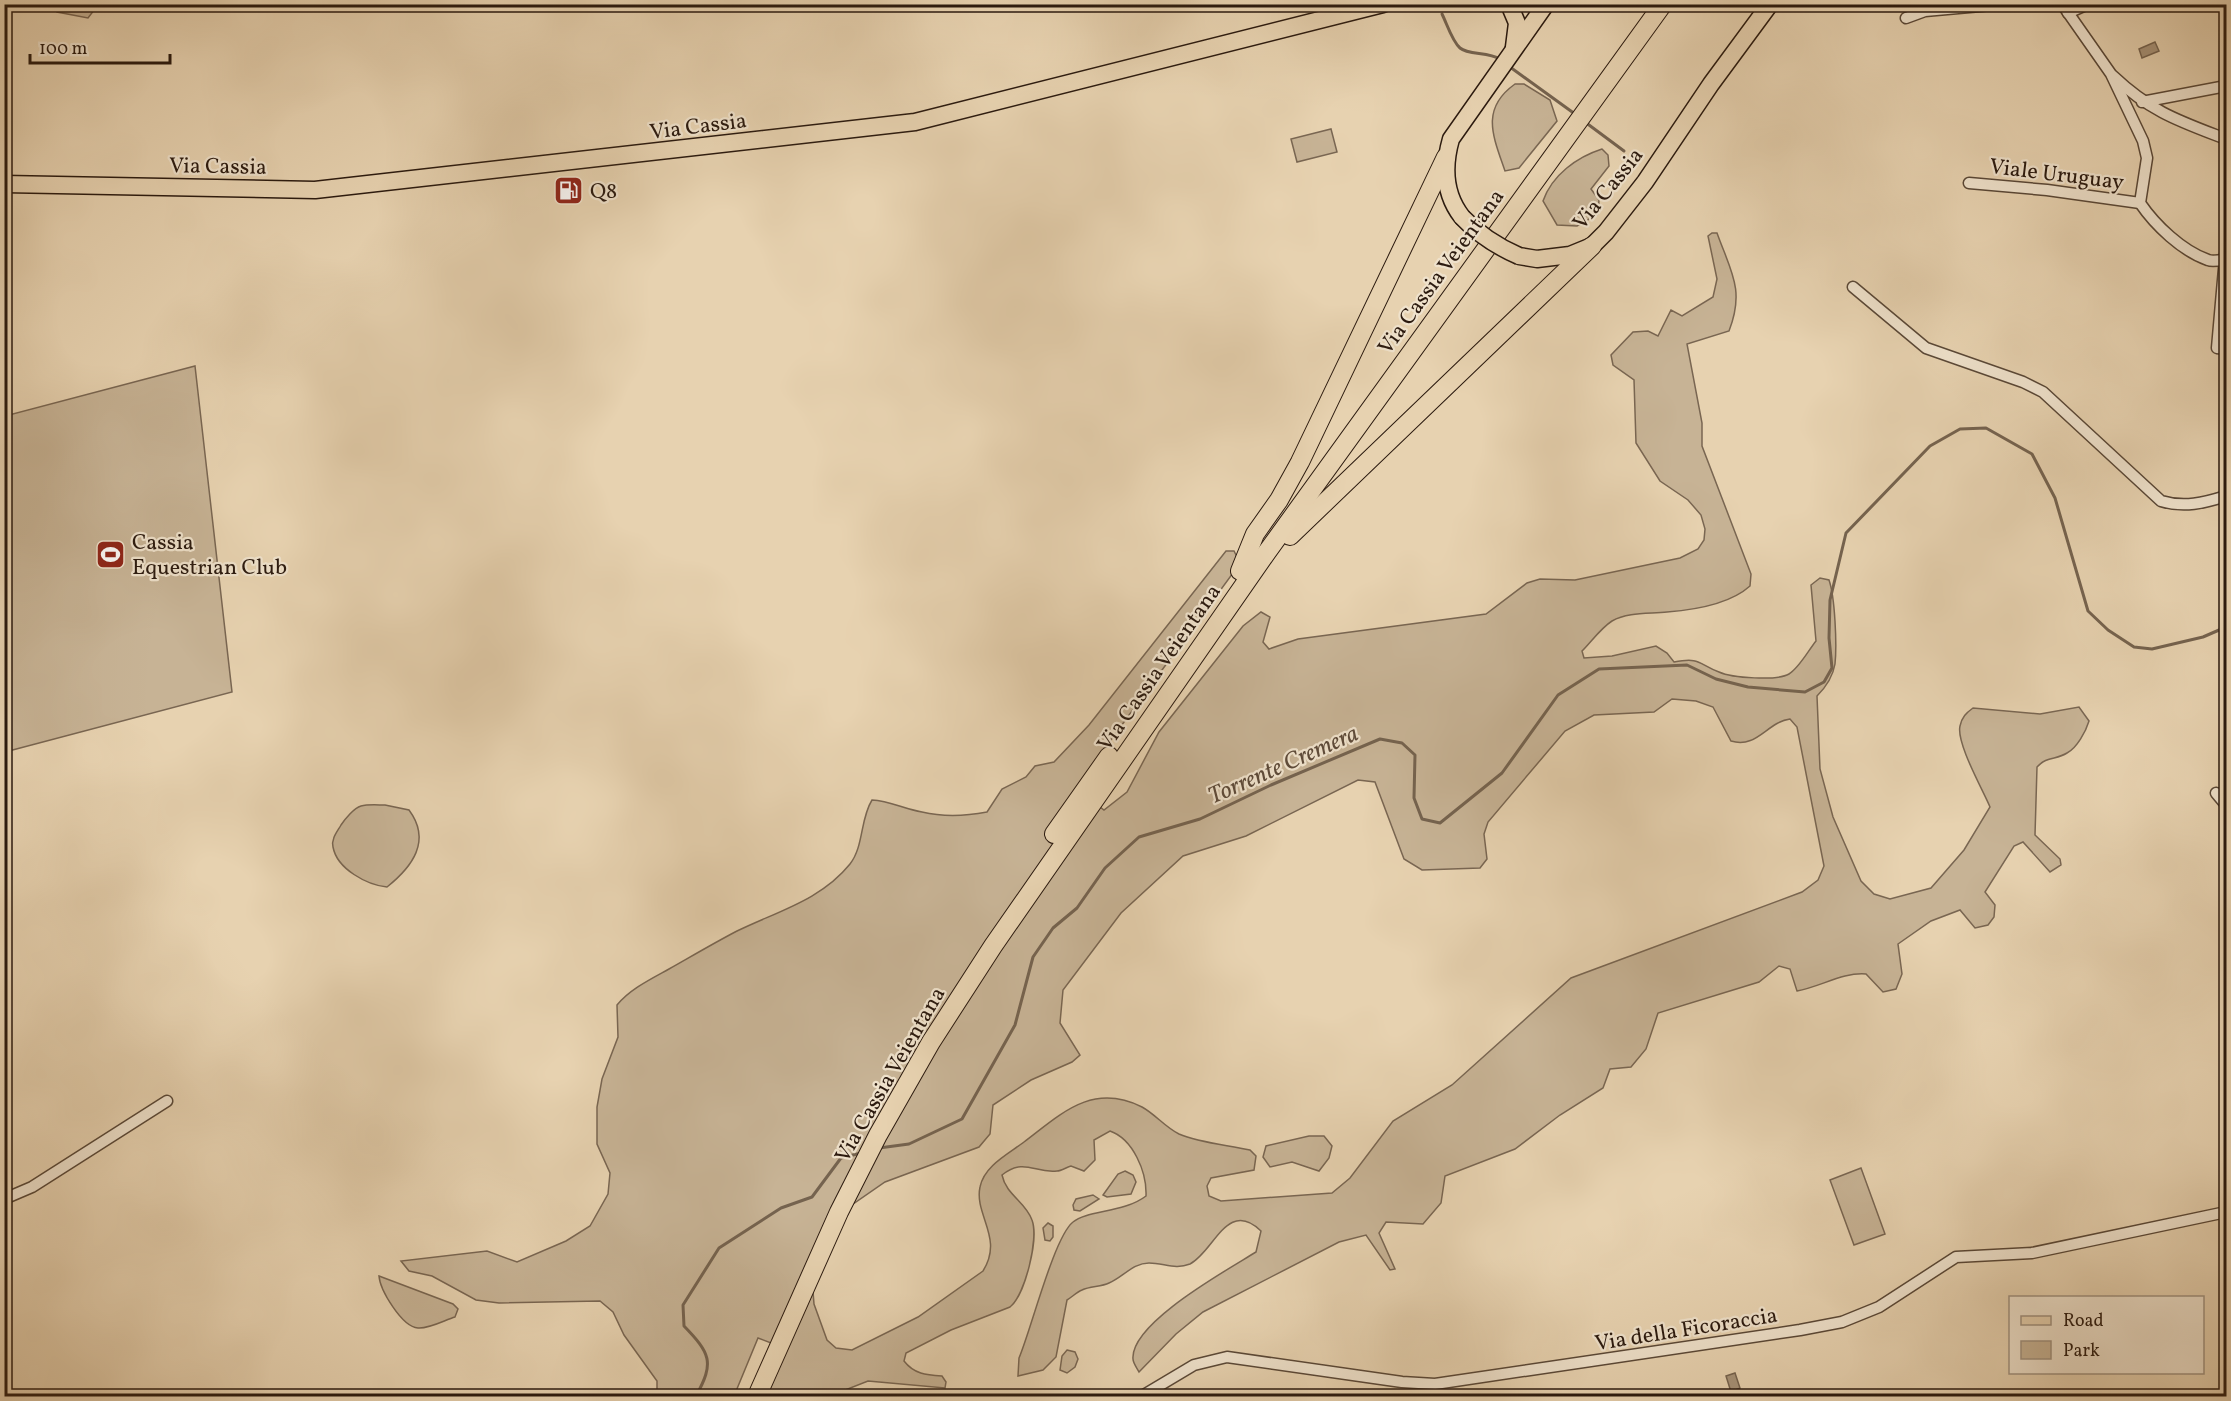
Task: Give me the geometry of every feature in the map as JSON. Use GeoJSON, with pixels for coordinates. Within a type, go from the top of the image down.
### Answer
{"type":"FeatureCollection","features":[{"type":"Feature","properties":{"kind":"highway","name":"Via Cassia Veientana"},"geometry":{"type":"LineString","coordinates":[[1580,109],[1648,4]]}},
{"type":"Feature","properties":{"kind":"highway","name":"Via Cassia Veientana"},"geometry":{"type":"LineString","coordinates":[[757,1396],[773,1343],[829,1206],[867,1132],[982,939],[1222,617],[1580,109],[1663,4]]}},
{"type":"Feature","properties":{"kind":"highway","name":"Via Cassia Veientana"},"geometry":{"type":"LineString","coordinates":[[1093,791],[1240,571],[1486,226],[1567,127]]}},
{"type":"Feature","properties":{"kind":"highway"},"geometry":{"type":"LineString","coordinates":[[1240,571],[1255,534],[1280,500],[1300,462],[1446,157]]}},
{"type":"Feature","properties":{"kind":"highway"},"geometry":{"type":"LineString","coordinates":[[1222,617],[1251,587],[1295,530],[1592,246]]}},
{"type":"Feature","properties":{"kind":"highway","name":"Via Cassia Veientana"},"geometry":{"type":"LineString","coordinates":[[745,1396],[773,1343]]}},
{"type":"Feature","properties":{"kind":"main road","name":"Via Cassia"},"geometry":{"type":"LineString","coordinates":[[4,184],[315,190],[915,122],[1383,4]]}},
{"type":"Feature","properties":{"kind":"main road"},"geometry":{"type":"LineString","coordinates":[[1508,59],[1517,23],[1509,4]]}},
{"type":"Feature","properties":{"kind":"main road","name":"Via Cassia"},"geometry":{"type":"LineString","coordinates":[[1546,4],[1451,139],[1446,157],[1447,187],[1462,217],[1475,231],[1499,248],[1518,256],[1555,258],[1592,246],[1626,208],[1711,84],[1770,4]]}},
{"type":"Feature","properties":{"kind":"street"},"geometry":{"type":"LineString","coordinates":[[1906,18],[1925,11],[2003,4]]}},
{"type":"Feature","properties":{"kind":"street"},"geometry":{"type":"LineString","coordinates":[[2088,4],[2065,9],[2111,74],[2143,141],[2147,158],[2140,203],[2152,221],[2189,249],[2210,261],[2226,259]]}},
{"type":"Feature","properties":{"kind":"street"},"geometry":{"type":"LineString","coordinates":[[2111,74],[2142,102],[2165,116],[2226,139]]}},
{"type":"Feature","properties":{"kind":"street"},"geometry":{"type":"LineString","coordinates":[[2142,102],[2226,86]]}},
{"type":"Feature","properties":{"kind":"street","name":"Viale Uruguay"},"geometry":{"type":"LineString","coordinates":[[1969,183],[2059,191],[2140,203]]}},
{"type":"Feature","properties":{"kind":"street"},"geometry":{"type":"LineString","coordinates":[[2226,246],[2217,348],[2226,349]]}},
{"type":"Feature","properties":{"kind":"street"},"geometry":{"type":"LineString","coordinates":[[1853,287],[1926,348],[2023,382],[2043,392],[2161,501],[2174,505],[2207,502],[2226,496]]}},
{"type":"Feature","properties":{"kind":"street"},"geometry":{"type":"LineString","coordinates":[[2216,794],[2226,805]]}},
{"type":"Feature","properties":{"kind":"street"},"geometry":{"type":"LineString","coordinates":[[4,1199],[32,1187],[166,1101]]}},
{"type":"Feature","properties":{"kind":"street","name":"Via della Ficoraccia"},"geometry":{"type":"LineString","coordinates":[[1142,1396],[1189,1367],[1216,1359],[1240,1358],[1402,1382],[1435,1384],[1800,1330],[1842,1322],[1869,1311],[1956,1257],[2024,1255],[2226,1212]]}},
{"type":"Feature","properties":{"kind":"green space"},"geometry":{"type":"Polygon","coordinates":[[[54,5],[98,5],[88,18],[57,12],[54,5]]]}},
{"type":"Feature","properties":{"kind":"green space"},"geometry":{"type":"Polygon","coordinates":[[[1515,84],[1524,84],[1550,100],[1557,121],[1519,168],[1505,171],[1494,135],[1493,113],[1504,93],[1515,84]]]}},
{"type":"Feature","properties":{"kind":"green space"},"geometry":{"type":"Polygon","coordinates":[[[1331,129],[1337,152],[1297,162],[1291,139],[1331,129]]]}},
{"type":"Feature","properties":{"kind":"green space"},"geometry":{"type":"Polygon","coordinates":[[[1602,149],[1608,155],[1609,166],[1591,189],[1599,200],[1598,214],[1577,226],[1557,225],[1543,201],[1552,183],[1575,162],[1602,149]]]}},
{"type":"Feature","properties":{"kind":"green space"},"geometry":{"type":"Polygon","coordinates":[[[1717,233],[1731,270],[1736,292],[1734,317],[1729,331],[1687,344],[1702,423],[1702,446],[1751,574],[1750,586],[1722,602],[1699,608],[1618,618],[1604,627],[1582,651],[1584,658],[1612,656],[1656,646],[1667,653],[1674,662],[1695,661],[1734,676],[1765,678],[1783,676],[1796,668],[1816,641],[1811,585],[1820,578],[1829,580],[1834,609],[1836,656],[1831,677],[1817,696],[1820,769],[1833,817],[1861,881],[1874,894],[1890,899],[1931,888],[1964,850],[1990,807],[1962,743],[1960,726],[1966,714],[1973,708],[2040,714],[2079,707],[2089,721],[2078,743],[2071,751],[2044,761],[2037,767],[2035,835],[2060,859],[2061,865],[2050,872],[2023,842],[2014,846],[1985,892],[1995,905],[1994,917],[1988,925],[1975,928],[1960,910],[1931,921],[1898,944],[1902,974],[1896,989],[1883,992],[1866,974],[1857,974],[1797,991],[1790,969],[1779,966],[1759,982],[1658,1013],[1646,1049],[1631,1067],[1610,1069],[1603,1088],[1560,1115],[1515,1149],[1445,1176],[1441,1203],[1423,1224],[1386,1222],[1379,1233],[1395,1269],[1390,1270],[1366,1235],[1339,1242],[1203,1312],[1176,1334],[1139,1372],[1133,1359],[1136,1345],[1147,1329],[1183,1298],[1256,1252],[1261,1231],[1249,1222],[1239,1221],[1230,1224],[1199,1258],[1190,1264],[1170,1266],[1154,1263],[1143,1264],[1109,1283],[1078,1292],[1067,1300],[1056,1357],[1043,1370],[1018,1376],[1019,1358],[1051,1264],[1066,1231],[1079,1218],[1127,1206],[1146,1196],[1144,1177],[1137,1158],[1125,1141],[1110,1131],[1094,1140],[1095,1160],[1084,1171],[1071,1166],[1059,1171],[1017,1167],[1002,1175],[1008,1188],[1032,1220],[1034,1240],[1029,1266],[1021,1291],[1010,1307],[951,1330],[906,1353],[904,1361],[912,1369],[921,1373],[942,1376],[946,1382],[945,1388],[868,1381],[830,1396],[767,1396],[784,1348],[758,1338],[734,1396],[657,1396],[657,1381],[624,1335],[613,1312],[600,1301],[499,1303],[476,1300],[432,1276],[409,1271],[401,1261],[487,1251],[517,1262],[566,1241],[590,1226],[608,1194],[610,1173],[597,1144],[597,1107],[602,1079],[618,1037],[617,1005],[622,999],[641,985],[720,940],[826,887],[850,864],[854,857],[858,849],[865,815],[872,800],[938,815],[987,812],[1002,789],[1026,777],[1035,766],[1054,762],[1089,725],[1226,551],[1234,551],[1237,557],[1233,573],[1105,748],[1083,794],[1104,810],[1127,792],[1159,732],[1243,626],[1261,612],[1270,617],[1263,642],[1269,649],[1298,639],[1486,614],[1527,583],[1540,579],[1575,580],[1680,558],[1698,549],[1704,540],[1705,529],[1701,515],[1688,500],[1660,481],[1636,443],[1634,380],[1613,365],[1611,355],[1633,332],[1648,331],[1658,336],[1671,310],[1682,316],[1713,297],[1717,279],[1708,236],[1717,233]],[[1672,699],[1654,712],[1594,715],[1565,731],[1488,822],[1484,834],[1487,859],[1480,868],[1422,870],[1404,859],[1375,782],[1358,780],[1246,836],[1183,856],[1121,913],[1063,990],[1060,1023],[1080,1055],[1072,1062],[1031,1080],[993,1105],[990,1134],[979,1147],[885,1182],[846,1209],[812,1279],[814,1304],[827,1340],[836,1348],[852,1350],[918,1317],[983,1271],[991,1248],[979,1197],[982,1180],[986,1173],[997,1161],[1051,1121],[1078,1105],[1108,1098],[1124,1100],[1147,1110],[1179,1134],[1205,1142],[1250,1150],[1256,1156],[1254,1170],[1211,1178],[1207,1186],[1209,1196],[1221,1201],[1332,1193],[1350,1178],[1393,1121],[1452,1085],[1571,978],[1802,892],[1818,880],[1824,866],[1797,727],[1790,719],[1782,721],[1748,741],[1731,741],[1713,707],[1696,701],[1672,699]]]}},
{"type":"Feature","properties":{"kind":"green space","name":"Cassia Equestrian Club"},"geometry":{"type":"Polygon","coordinates":[[[195,366],[232,692],[5,752],[5,416],[195,366]]]}},
{"type":"Feature","properties":{"kind":"green space"},"geometry":{"type":"Polygon","coordinates":[[[364,805],[385,805],[409,810],[416,821],[419,832],[419,843],[411,862],[387,887],[354,875],[340,862],[333,844],[341,825],[355,809],[364,805]]]}},
{"type":"Feature","properties":{"kind":"green space"},"geometry":{"type":"Polygon","coordinates":[[[1309,1136],[1324,1136],[1332,1146],[1329,1158],[1319,1171],[1292,1162],[1270,1167],[1263,1157],[1266,1146],[1309,1136]]]}},
{"type":"Feature","properties":{"kind":"green space"},"geometry":{"type":"Polygon","coordinates":[[[1861,1168],[1885,1234],[1854,1245],[1830,1180],[1861,1168]]]}},
{"type":"Feature","properties":{"kind":"green space"},"geometry":{"type":"Polygon","coordinates":[[[1125,1171],[1133,1175],[1136,1182],[1131,1194],[1107,1197],[1103,1195],[1118,1174],[1125,1171]]]}},
{"type":"Feature","properties":{"kind":"green space"},"geometry":{"type":"Polygon","coordinates":[[[1093,1195],[1099,1199],[1080,1211],[1074,1210],[1073,1205],[1076,1199],[1093,1195]]]}},
{"type":"Feature","properties":{"kind":"green space"},"geometry":{"type":"Polygon","coordinates":[[[1048,1223],[1053,1226],[1053,1237],[1050,1241],[1045,1240],[1043,1228],[1048,1223]]]}},
{"type":"Feature","properties":{"kind":"green space"},"geometry":{"type":"Polygon","coordinates":[[[379,1276],[453,1304],[458,1309],[455,1317],[427,1327],[412,1326],[393,1307],[383,1290],[379,1276]]]}},
{"type":"Feature","properties":{"kind":"green space"},"geometry":{"type":"Polygon","coordinates":[[[1067,1350],[1075,1352],[1078,1359],[1075,1367],[1067,1373],[1060,1370],[1062,1356],[1067,1350]]]}},
{"type":"Feature","properties":{"kind":"shaded area"},"geometry":{"type":"Polygon","coordinates":[[[2155,42],[2159,51],[2142,58],[2139,49],[2155,42]]]}},
{"type":"Feature","properties":{"kind":"shaded area"},"geometry":{"type":"Polygon","coordinates":[[[1735,1373],[1740,1388],[1731,1392],[1726,1376],[1735,1373]]]}},
{"type":"Feature","properties":{"kind":"waterway"},"geometry":{"type":"LineString","coordinates":[[1442,14],[1452,37],[1460,48],[1500,59]]}},
{"type":"Feature","properties":{"kind":"waterway"},"geometry":{"type":"LineString","coordinates":[[1510,67],[1575,114]]}},
{"type":"Feature","properties":{"kind":"waterway"},"geometry":{"type":"LineString","coordinates":[[1585,122],[1624,151]]}},
{"type":"Feature","properties":{"kind":"waterway","name":"Torrente Cremera"},"geometry":{"type":"LineString","coordinates":[[879,1148],[909,1144],[962,1119],[1015,1025],[1033,957],[1053,928],[1077,908],[1105,868],[1139,837],[1200,819],[1271,785],[1380,739],[1402,743],[1415,755],[1414,798],[1422,819],[1440,823],[1502,773],[1558,695],[1599,669],[1687,665],[1716,679],[1748,687],[1805,692],[1824,682],[1832,668],[1829,638],[1830,600],[1846,533],[1930,446],[1960,429],[1986,428],[2032,454],[2055,498],[2088,611],[2108,630],[2134,647],[2152,649],[2203,637],[2226,627]]}},
{"type":"Feature","properties":{"kind":"waterway","name":"Torrente Cremera"},"geometry":{"type":"LineString","coordinates":[[696,1396],[706,1375],[707,1358],[700,1344],[684,1326],[683,1305],[719,1248],[781,1208],[812,1197],[841,1158],[861,1153]]}},
{"type":"Feature","properties":{"kind":"place","name":"Q8"},"geometry":{"type":"Point","coordinates":[569,190]}},
{"type":"Feature","properties":{"kind":"place","name":"Cassia Equestrian Club"},"geometry":{"type":"Point","coordinates":[111,554]}}]}
